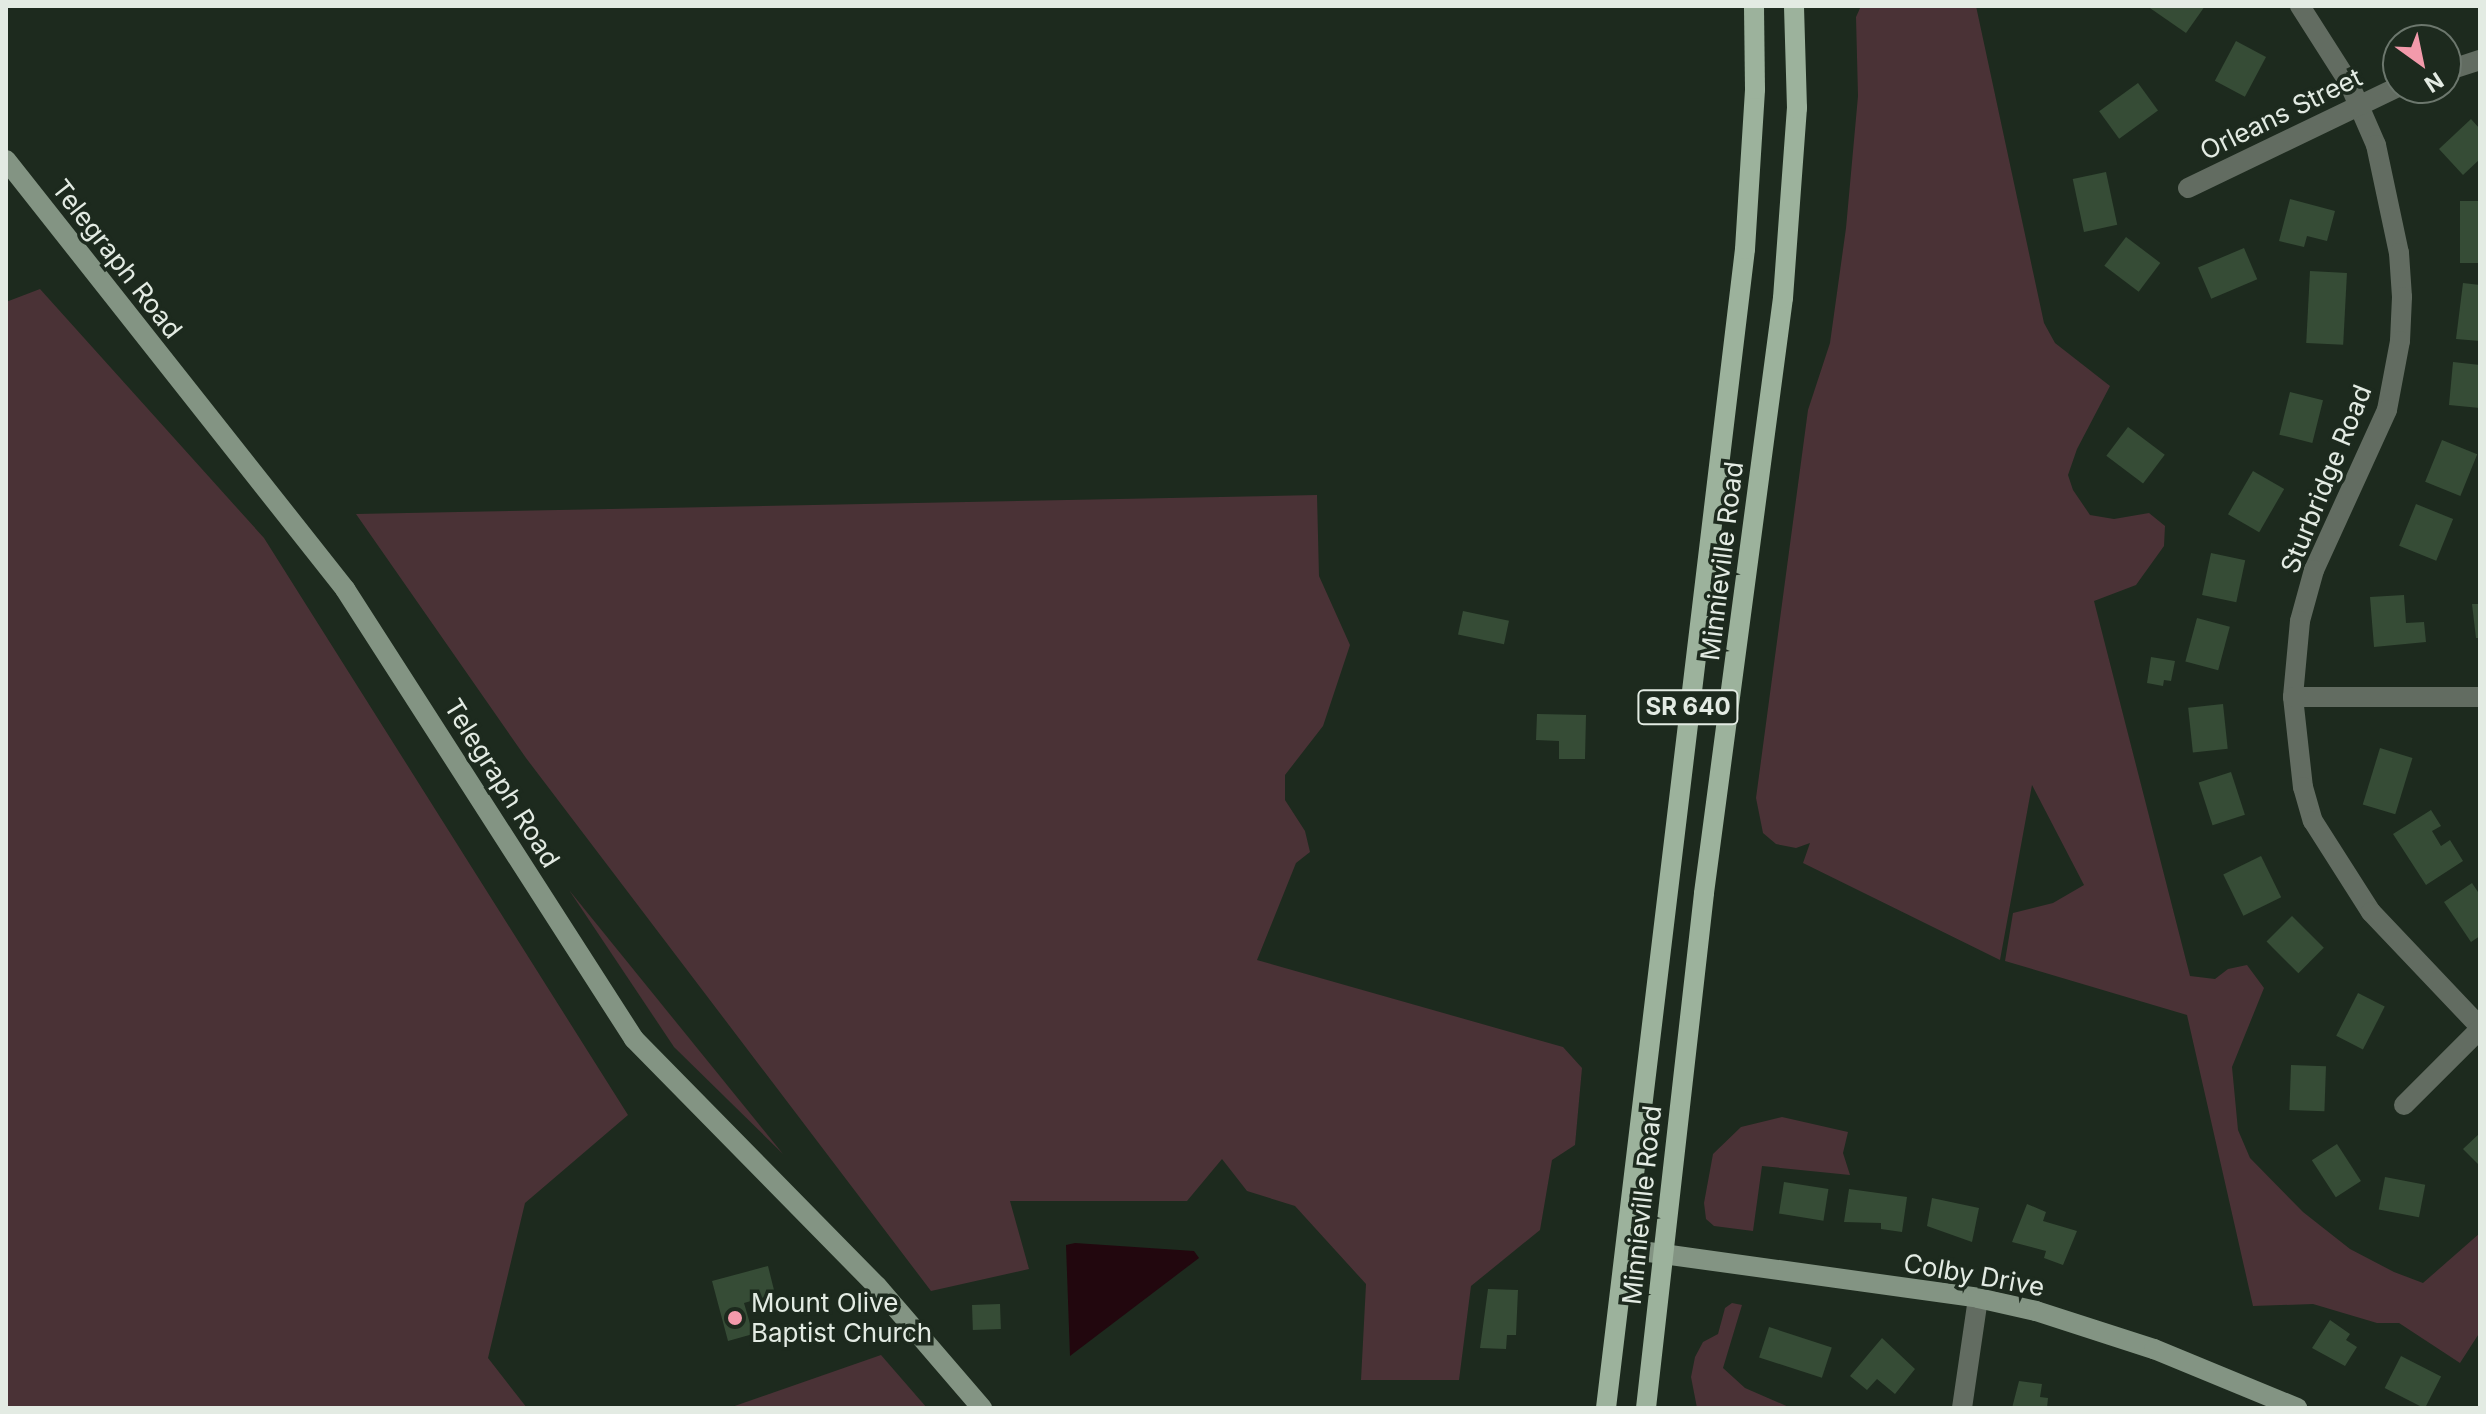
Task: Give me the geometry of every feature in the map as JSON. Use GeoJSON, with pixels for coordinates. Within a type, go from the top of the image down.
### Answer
{"type":"FeatureCollection","features":[{"type":"Feature","properties":{"kind":"main road","name":"Minnieville Road"},"geometry":{"type":"LineString","coordinates":[[1606,1408],[1745,249],[1755,89],[1754,6]]}},
{"type":"Feature","properties":{"kind":"main road","name":"Minnieville Road"},"geometry":{"type":"LineString","coordinates":[[1646,1408],[1704,893],[1783,298],[1797,108],[1794,6]]}},
{"type":"Feature","properties":{"kind":"main road","name":"Telegraph Road"},"geometry":{"type":"LineString","coordinates":[[6,160],[345,589],[634,1039],[877,1286],[982,1408]]}},
{"type":"Feature","properties":{"kind":"main road","name":"Colby Drive"},"geometry":{"type":"LineString","coordinates":[[1627,1249],[1978,1298],[2089,1326],[2297,1408]]}},
{"type":"Feature","properties":{"kind":"street","name":"Sturbridge Road"},"geometry":{"type":"LineString","coordinates":[[2300,6],[2359,104],[2386,181],[2399,253],[2400,341],[2372,451],[2314,570],[2300,621],[2293,697],[2296,743],[2313,821],[2371,912],[2480,1028]]}},
{"type":"Feature","properties":{"kind":"street","name":"Orleans Street"},"geometry":{"type":"LineString","coordinates":[[2188,188],[2382,94]]}},
{"type":"Feature","properties":{"kind":"street"},"geometry":{"type":"LineString","coordinates":[[2293,697],[2480,697]]}},
{"type":"Feature","properties":{"kind":"street"},"geometry":{"type":"LineString","coordinates":[[2404,1105],[2480,1028]]}},
{"type":"Feature","properties":{"kind":"street"},"geometry":{"type":"LineString","coordinates":[[1962,1408],[1978,1298]]}},
{"type":"Feature","properties":{"kind":"shaded area"},"geometry":{"type":"Polygon","coordinates":[[[1861,6],[1976,6],[2044,323],[2055,343],[2110,386],[2077,449],[2068,475],[2073,490],[2090,515],[2114,519],[2149,513],[2165,526],[2164,546],[2136,585],[2094,601],[2190,976],[2215,979],[2228,969],[2247,965],[2264,988],[2232,1067],[2238,1130],[2250,1158],[2303,1212],[2350,1249],[2423,1283],[2480,1233],[2480,1332],[2460,1363],[2399,1323],[2377,1323],[2313,1304],[2253,1306],[2187,1015],[2005,961],[2013,913],[2053,903],[2084,885],[2032,785],[2000,960],[1803,863],[1810,843],[1796,848],[1776,844],[1763,833],[1756,798],[1808,410],[1830,343],[1846,228],[1858,96],[1856,17],[1861,6]]]}},
{"type":"Feature","properties":{"kind":"shaded area"},"geometry":{"type":"Polygon","coordinates":[[[40,289],[264,538],[628,1115],[525,1203],[488,1358],[527,1408],[6,1408],[6,302],[40,289]]]}},
{"type":"Feature","properties":{"kind":"shaded area"},"geometry":{"type":"Polygon","coordinates":[[[1317,495],[1319,576],[1350,645],[1323,726],[1285,775],[1285,800],[1305,831],[1310,852],[1296,863],[1257,960],[1563,1047],[1582,1068],[1575,1145],[1552,1160],[1540,1230],[1471,1286],[1459,1380],[1361,1380],[1366,1284],[1295,1206],[1247,1191],[1222,1159],[1187,1201],[1010,1201],[1029,1269],[931,1291],[526,758],[356,514],[1317,495]]]}},
{"type":"Feature","properties":{"kind":"shaded area"},"geometry":{"type":"Polygon","coordinates":[[[569,890],[783,1154],[674,1047],[569,890]]]}},
{"type":"Feature","properties":{"kind":"shaded area"},"geometry":{"type":"Polygon","coordinates":[[[1782,1117],[1848,1132],[1843,1153],[1850,1175],[1762,1166],[1753,1231],[1714,1226],[1706,1219],[1704,1203],[1713,1154],[1741,1127],[1782,1117]]]}},
{"type":"Feature","properties":{"kind":"shaded area"},"geometry":{"type":"Polygon","coordinates":[[[1075,1243],[1194,1251],[1199,1258],[1070,1356],[1066,1245],[1075,1243]]]}},
{"type":"Feature","properties":{"kind":"shaded area"},"geometry":{"type":"Polygon","coordinates":[[[1732,1303],[1742,1305],[1723,1368],[1745,1388],[1791,1408],[1697,1408],[1691,1377],[1695,1357],[1703,1342],[1718,1334],[1725,1308],[1732,1303]]]}},
{"type":"Feature","properties":{"kind":"shaded area"},"geometry":{"type":"Polygon","coordinates":[[[881,1355],[927,1408],[729,1408],[881,1355]]]}},
{"type":"Feature","properties":{"kind":"building"},"geometry":{"type":"Polygon","coordinates":[[[2147,6],[2205,6],[2186,33],[2147,6]]]}},
{"type":"Feature","properties":{"kind":"building"},"geometry":{"type":"Polygon","coordinates":[[[2236,41],[2266,57],[2245,97],[2215,81],[2236,41]]]}},
{"type":"Feature","properties":{"kind":"building"},"geometry":{"type":"Polygon","coordinates":[[[2138,83],[2158,111],[2119,139],[2099,111],[2138,83]]]}},
{"type":"Feature","properties":{"kind":"building"},"geometry":{"type":"Polygon","coordinates":[[[2471,119],[2480,129],[2480,159],[2463,175],[2439,149],[2471,119]]]}},
{"type":"Feature","properties":{"kind":"building"},"geometry":{"type":"Polygon","coordinates":[[[2106,172],[2117,225],[2084,232],[2073,179],[2106,172]]]}},
{"type":"Feature","properties":{"kind":"building"},"geometry":{"type":"Polygon","coordinates":[[[2290,199],[2335,211],[2327,241],[2307,236],[2304,247],[2279,241],[2290,199]]]}},
{"type":"Feature","properties":{"kind":"building"},"geometry":{"type":"Polygon","coordinates":[[[2460,201],[2480,201],[2480,263],[2460,263],[2460,201]]]}},
{"type":"Feature","properties":{"kind":"building"},"geometry":{"type":"Polygon","coordinates":[[[2126,237],[2160,263],[2139,292],[2104,266],[2126,237]]]}},
{"type":"Feature","properties":{"kind":"building"},"geometry":{"type":"Polygon","coordinates":[[[2244,248],[2257,279],[2211,299],[2198,268],[2244,248]]]}},
{"type":"Feature","properties":{"kind":"building"},"geometry":{"type":"Polygon","coordinates":[[[2310,271],[2347,273],[2343,345],[2306,343],[2310,271]]]}},
{"type":"Feature","properties":{"kind":"building"},"geometry":{"type":"Polygon","coordinates":[[[2463,283],[2480,285],[2480,341],[2456,339],[2463,283]]]}},
{"type":"Feature","properties":{"kind":"building"},"geometry":{"type":"Polygon","coordinates":[[[2453,362],[2480,365],[2480,408],[2449,405],[2453,362]]]}},
{"type":"Feature","properties":{"kind":"building"},"geometry":{"type":"Polygon","coordinates":[[[2290,392],[2323,400],[2312,443],[2279,435],[2290,392]]]}},
{"type":"Feature","properties":{"kind":"building"},"geometry":{"type":"Polygon","coordinates":[[[2128,427],[2165,455],[2143,483],[2106,456],[2128,427]]]}},
{"type":"Feature","properties":{"kind":"building"},"geometry":{"type":"Polygon","coordinates":[[[2442,440],[2477,454],[2460,496],[2425,482],[2442,440]]]}},
{"type":"Feature","properties":{"kind":"building"},"geometry":{"type":"Polygon","coordinates":[[[2253,471],[2284,489],[2259,532],[2228,514],[2253,471]]]}},
{"type":"Feature","properties":{"kind":"building"},"geometry":{"type":"Polygon","coordinates":[[[2416,504],[2453,519],[2436,561],[2399,546],[2416,504]]]}},
{"type":"Feature","properties":{"kind":"building"},"geometry":{"type":"Polygon","coordinates":[[[2211,553],[2245,560],[2236,602],[2202,595],[2211,553]]]}},
{"type":"Feature","properties":{"kind":"building"},"geometry":{"type":"Polygon","coordinates":[[[2404,595],[2406,623],[2424,622],[2426,642],[2374,647],[2370,597],[2404,595]]]}},
{"type":"Feature","properties":{"kind":"building"},"geometry":{"type":"Polygon","coordinates":[[[2472,604],[2480,604],[2480,638],[2476,638],[2472,604]]]}},
{"type":"Feature","properties":{"kind":"building"},"geometry":{"type":"Polygon","coordinates":[[[1463,611],[1509,621],[1504,644],[1458,634],[1463,611]]]}},
{"type":"Feature","properties":{"kind":"building"},"geometry":{"type":"Polygon","coordinates":[[[2197,618],[2230,627],[2218,670],[2185,661],[2197,618]]]}},
{"type":"Feature","properties":{"kind":"building"},"geometry":{"type":"Polygon","coordinates":[[[2151,657],[2175,661],[2171,681],[2164,680],[2163,686],[2147,683],[2151,657]]]}},
{"type":"Feature","properties":{"kind":"building"},"geometry":{"type":"Polygon","coordinates":[[[2223,704],[2228,749],[2193,752],[2188,708],[2223,704]]]}},
{"type":"Feature","properties":{"kind":"building"},"geometry":{"type":"Polygon","coordinates":[[[1537,714],[1586,715],[1585,759],[1559,759],[1559,741],[1536,740],[1537,714]]]}},
{"type":"Feature","properties":{"kind":"building"},"geometry":{"type":"Polygon","coordinates":[[[2380,748],[2413,758],[2395,814],[2363,804],[2380,748]]]}},
{"type":"Feature","properties":{"kind":"building"},"geometry":{"type":"Polygon","coordinates":[[[2231,772],[2245,815],[2213,825],[2199,783],[2231,772]]]}},
{"type":"Feature","properties":{"kind":"building"},"geometry":{"type":"Polygon","coordinates":[[[2431,810],[2441,826],[2432,831],[2441,846],[2450,840],[2463,861],[2426,885],[2393,834],[2431,810]]]}},
{"type":"Feature","properties":{"kind":"building"},"geometry":{"type":"Polygon","coordinates":[[[2261,856],[2281,897],[2243,916],[2223,874],[2261,856]]]}},
{"type":"Feature","properties":{"kind":"building"},"geometry":{"type":"Polygon","coordinates":[[[2472,883],[2480,895],[2480,936],[2471,942],[2444,902],[2472,883]]]}},
{"type":"Feature","properties":{"kind":"building"},"geometry":{"type":"Polygon","coordinates":[[[2292,916],[2324,948],[2298,973],[2267,941],[2292,916]]]}},
{"type":"Feature","properties":{"kind":"building"},"geometry":{"type":"Polygon","coordinates":[[[2358,993],[2385,1007],[2363,1049],[2336,1036],[2358,993]]]}},
{"type":"Feature","properties":{"kind":"building"},"geometry":{"type":"Polygon","coordinates":[[[2291,1065],[2326,1066],[2324,1111],[2289,1110],[2291,1065]]]}},
{"type":"Feature","properties":{"kind":"building"},"geometry":{"type":"Polygon","coordinates":[[[2480,1133],[2480,1166],[2463,1149],[2480,1133]]]}},
{"type":"Feature","properties":{"kind":"building"},"geometry":{"type":"Polygon","coordinates":[[[2337,1144],[2361,1181],[2336,1197],[2312,1160],[2337,1144]]]}},
{"type":"Feature","properties":{"kind":"building"},"geometry":{"type":"Polygon","coordinates":[[[2385,1177],[2425,1185],[2419,1217],[2379,1209],[2385,1177]]]}},
{"type":"Feature","properties":{"kind":"building"},"geometry":{"type":"Polygon","coordinates":[[[1784,1182],[1828,1189],[1823,1221],[1779,1214],[1784,1182]]]}},
{"type":"Feature","properties":{"kind":"building"},"geometry":{"type":"Polygon","coordinates":[[[1849,1189],[1907,1197],[1902,1232],[1881,1229],[1881,1223],[1844,1222],[1849,1189]]]}},
{"type":"Feature","properties":{"kind":"building"},"geometry":{"type":"Polygon","coordinates":[[[1932,1198],[1979,1208],[1972,1242],[1927,1226],[1932,1198]]]}},
{"type":"Feature","properties":{"kind":"building"},"geometry":{"type":"Polygon","coordinates":[[[2027,1204],[2046,1212],[2043,1221],[2077,1231],[2063,1265],[2044,1258],[2046,1251],[2012,1242],[2027,1204]]]}},
{"type":"Feature","properties":{"kind":"building","name":"Mount Olive Baptist Church"},"geometry":{"type":"Polygon","coordinates":[[[768,1266],[775,1294],[744,1303],[753,1334],[728,1341],[712,1281],[768,1266]]]}},
{"type":"Feature","properties":{"kind":"building"},"geometry":{"type":"Polygon","coordinates":[[[1488,1289],[1518,1290],[1516,1335],[1507,1335],[1506,1349],[1480,1348],[1488,1289]]]}},
{"type":"Feature","properties":{"kind":"building"},"geometry":{"type":"Polygon","coordinates":[[[1000,1304],[1001,1329],[973,1330],[972,1305],[1000,1304]]]}},
{"type":"Feature","properties":{"kind":"building"},"geometry":{"type":"Polygon","coordinates":[[[2330,1320],[2350,1334],[2346,1340],[2357,1347],[2345,1366],[2312,1348],[2330,1320]]]}},
{"type":"Feature","properties":{"kind":"building"},"geometry":{"type":"Polygon","coordinates":[[[1769,1327],[1832,1347],[1822,1378],[1759,1357],[1769,1327]]]}},
{"type":"Feature","properties":{"kind":"building"},"geometry":{"type":"Polygon","coordinates":[[[1882,1338],[1915,1369],[1895,1394],[1877,1379],[1867,1390],[1850,1376],[1882,1338]]]}},
{"type":"Feature","properties":{"kind":"building"},"geometry":{"type":"Polygon","coordinates":[[[2401,1356],[2441,1376],[2425,1408],[2385,1388],[2401,1356]]]}},
{"type":"Feature","properties":{"kind":"building"},"geometry":{"type":"Polygon","coordinates":[[[2019,1381],[2042,1384],[2040,1397],[2048,1398],[2047,1408],[2012,1408],[2019,1381]]]}},
{"type":"Feature","properties":{"kind":"place","name":"Mount Olive Baptist Church"},"geometry":{"type":"Point","coordinates":[735,1318]}}]}
